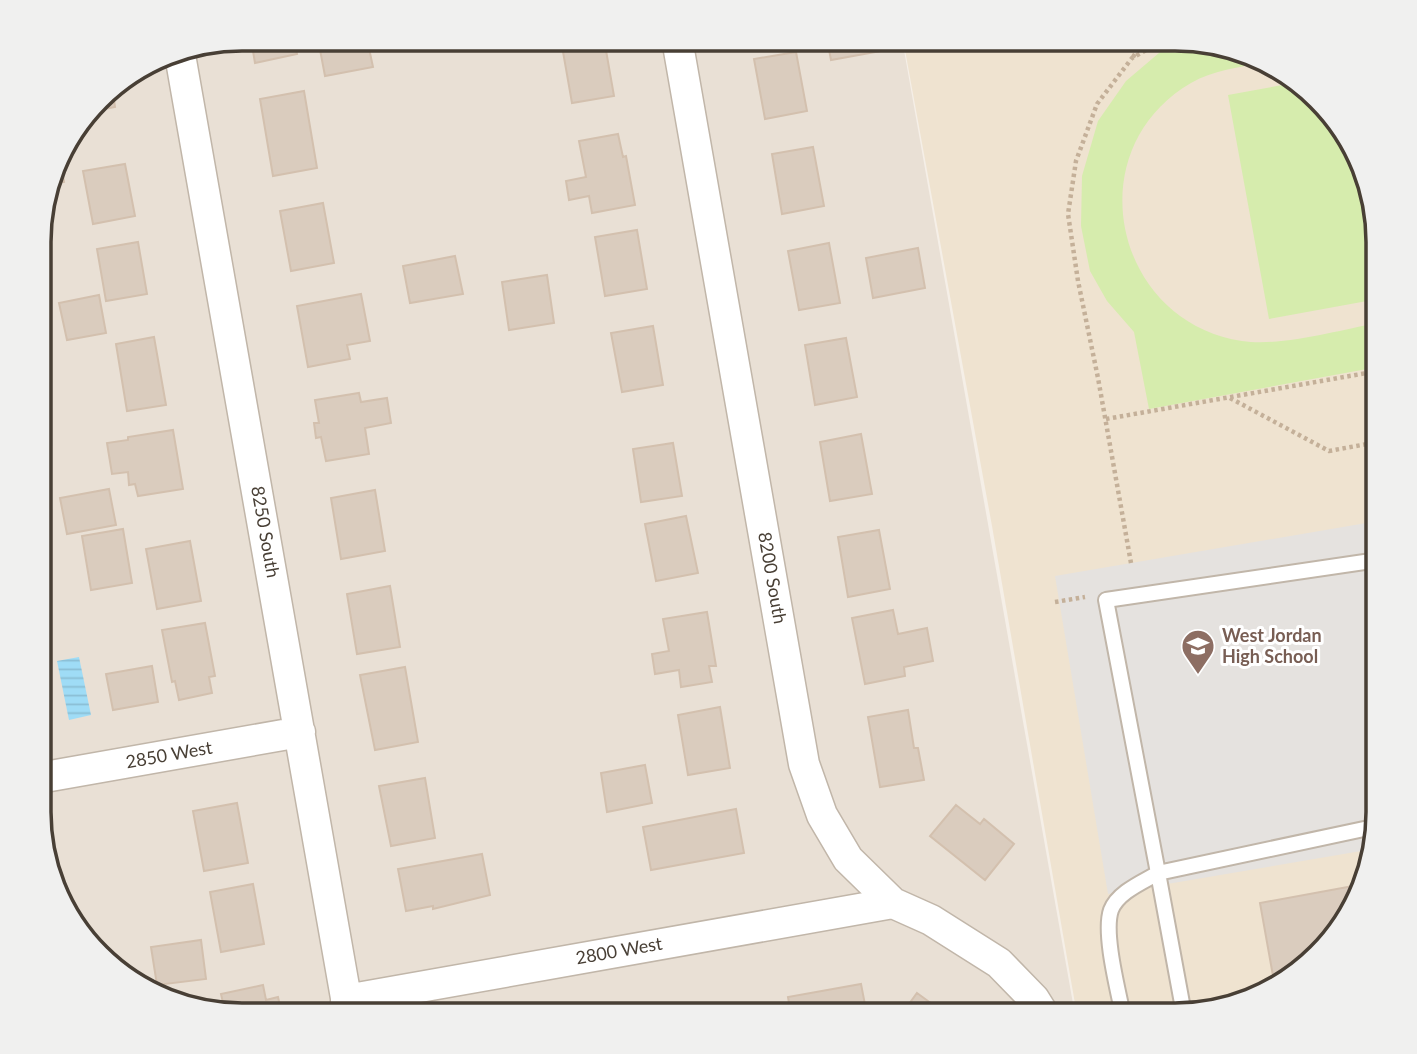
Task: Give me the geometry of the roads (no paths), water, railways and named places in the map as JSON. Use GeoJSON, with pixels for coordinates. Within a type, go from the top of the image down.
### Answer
{"type":"FeatureCollection","features":[{"type":"Feature","properties":{"kind":"street","name":"8200 South"},"geometry":{"type":"LineString","coordinates":[[679,51],[804,764],[822,815],[848,859],[893,903],[931,920],[999,963],[1036,1003]]}},
{"type":"Feature","properties":{"kind":"street","name":"8250 South"},"geometry":{"type":"LineString","coordinates":[[181,61],[346,1003]]}},
{"type":"Feature","properties":{"kind":"street","name":"2850 West"},"geometry":{"type":"LineString","coordinates":[[51,776],[300,732]]}},
{"type":"Feature","properties":{"kind":"street","name":"2800 West"},"geometry":{"type":"LineString","coordinates":[[368,1003],[893,903]]}},
{"type":"Feature","properties":{"kind":"lane"},"geometry":{"type":"LineString","coordinates":[[1182,1003],[1106,600],[1366,562]]}},
{"type":"Feature","properties":{"kind":"lane"},"geometry":{"type":"LineString","coordinates":[[1121,1003],[1109,932],[1111,909],[1124,894],[1158,873],[1366,829]]}},
{"type":"Feature","properties":{"kind":"water"},"geometry":{"type":"Polygon","coordinates":[[[79,657],[91,715],[69,720],[57,661],[79,657]]]}},
{"type":"Feature","properties":{"kind":"place","name":"West Jordan High School"},"geometry":{"type":"Point","coordinates":[1198,676]}}]}
